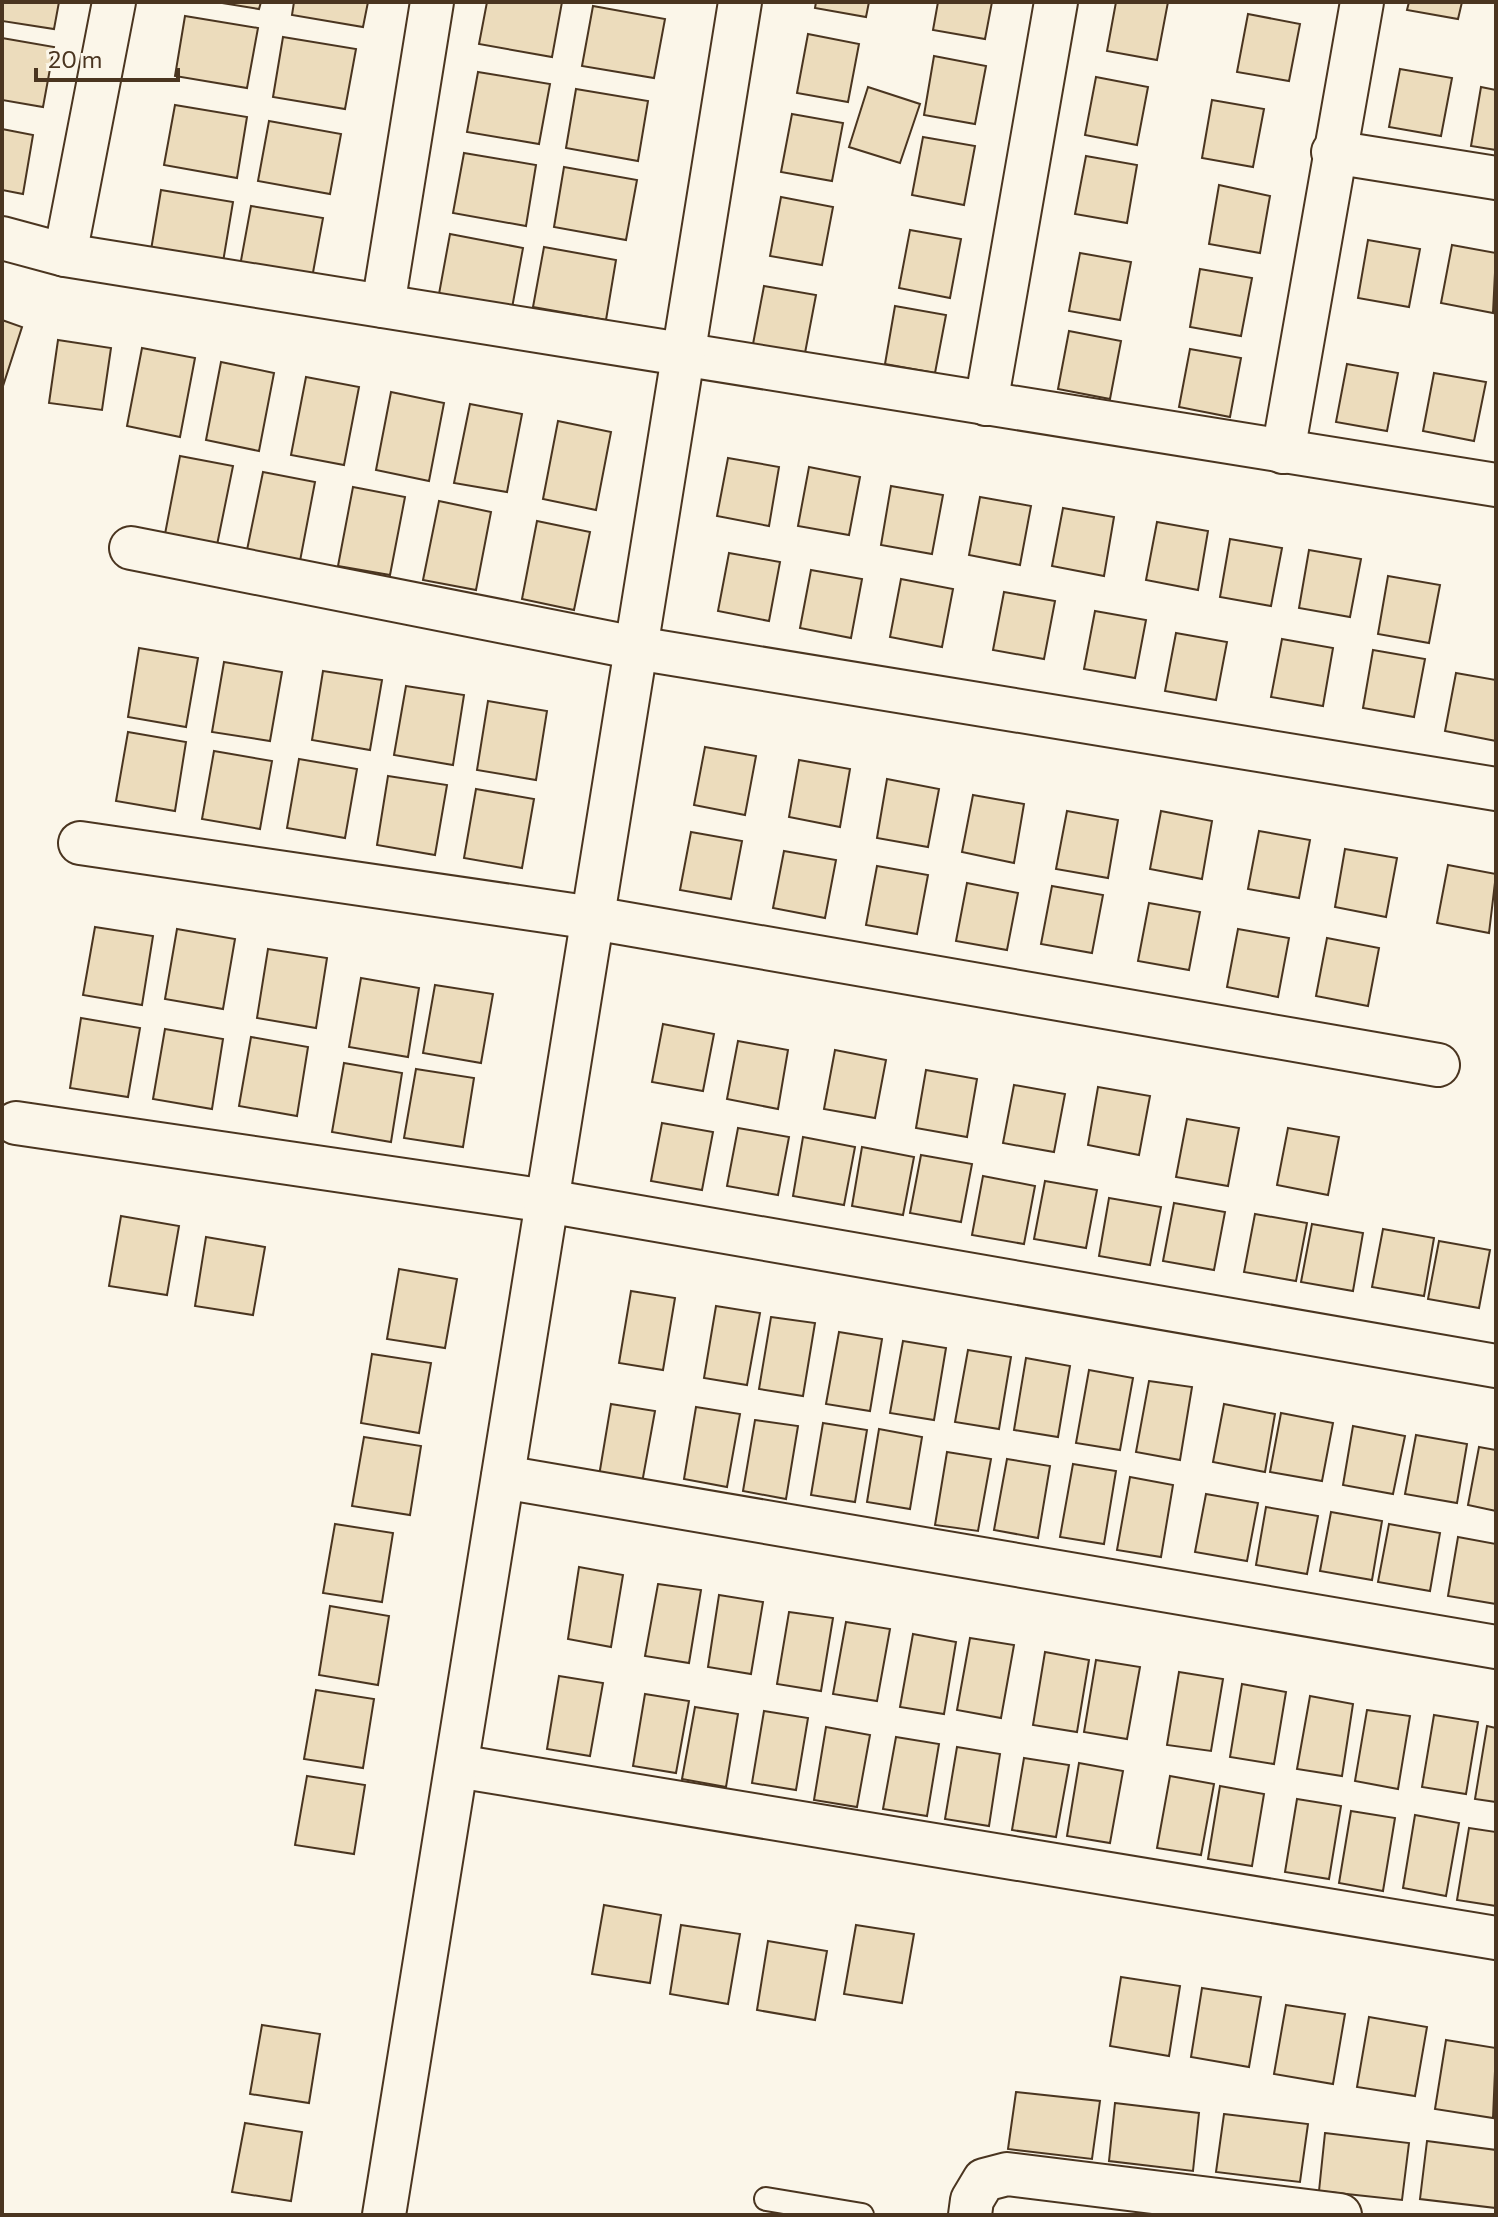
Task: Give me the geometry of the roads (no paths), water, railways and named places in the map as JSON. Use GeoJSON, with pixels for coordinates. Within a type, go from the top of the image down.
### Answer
{"type":"FeatureCollection","features":[{"type":"Feature","properties":{"kind":"street"},"geometry":{"type":"LineString","coordinates":[[65,255],[114,2]]}},
{"type":"Feature","properties":{"kind":"street"},"geometry":{"type":"LineString","coordinates":[[383,306],[432,2]]}},
{"type":"Feature","properties":{"kind":"street"},"geometry":{"type":"LineString","coordinates":[[384,2215],[740,2]]}},
{"type":"Feature","properties":{"kind":"street"},"geometry":{"type":"LineString","coordinates":[[986,404],[1056,2]]}},
{"type":"Feature","properties":{"kind":"street"},"geometry":{"type":"LineString","coordinates":[[1283,452],[1333,152],[1362,2]]}},
{"type":"Feature","properties":{"kind":"street"},"geometry":{"type":"LineString","coordinates":[[1333,152],[1496,178]]}},
{"type":"Feature","properties":{"kind":"street"},"geometry":{"type":"LineString","coordinates":[[2,238],[65,255],[1496,485]]}},
{"type":"Feature","properties":{"kind":"street"},"geometry":{"type":"LineString","coordinates":[[131,548],[636,648],[1496,789]]}},
{"type":"Feature","properties":{"kind":"street"},"geometry":{"type":"LineString","coordinates":[[80,843],[593,918],[1438,1065]]}},
{"type":"Feature","properties":{"kind":"street"},"geometry":{"type":"LineString","coordinates":[[16,1123],[547,1201],[1496,1366]]}},
{"type":"Feature","properties":{"kind":"street"},"geometry":{"type":"LineString","coordinates":[[503,1477],[1496,1647]]}},
{"type":"Feature","properties":{"kind":"street"},"geometry":{"type":"LineString","coordinates":[[457,1766],[1496,1938]]}},
{"type":"Feature","properties":{"kind":"street"},"geometry":{"type":"LineString","coordinates":[[970,2215],[972,2200],[984,2180],[1007,2174],[1340,2215]]}},
{"type":"Feature","properties":{"kind":"lane"},"geometry":{"type":"LineString","coordinates":[[766,2199],[862,2215]]}}]}
